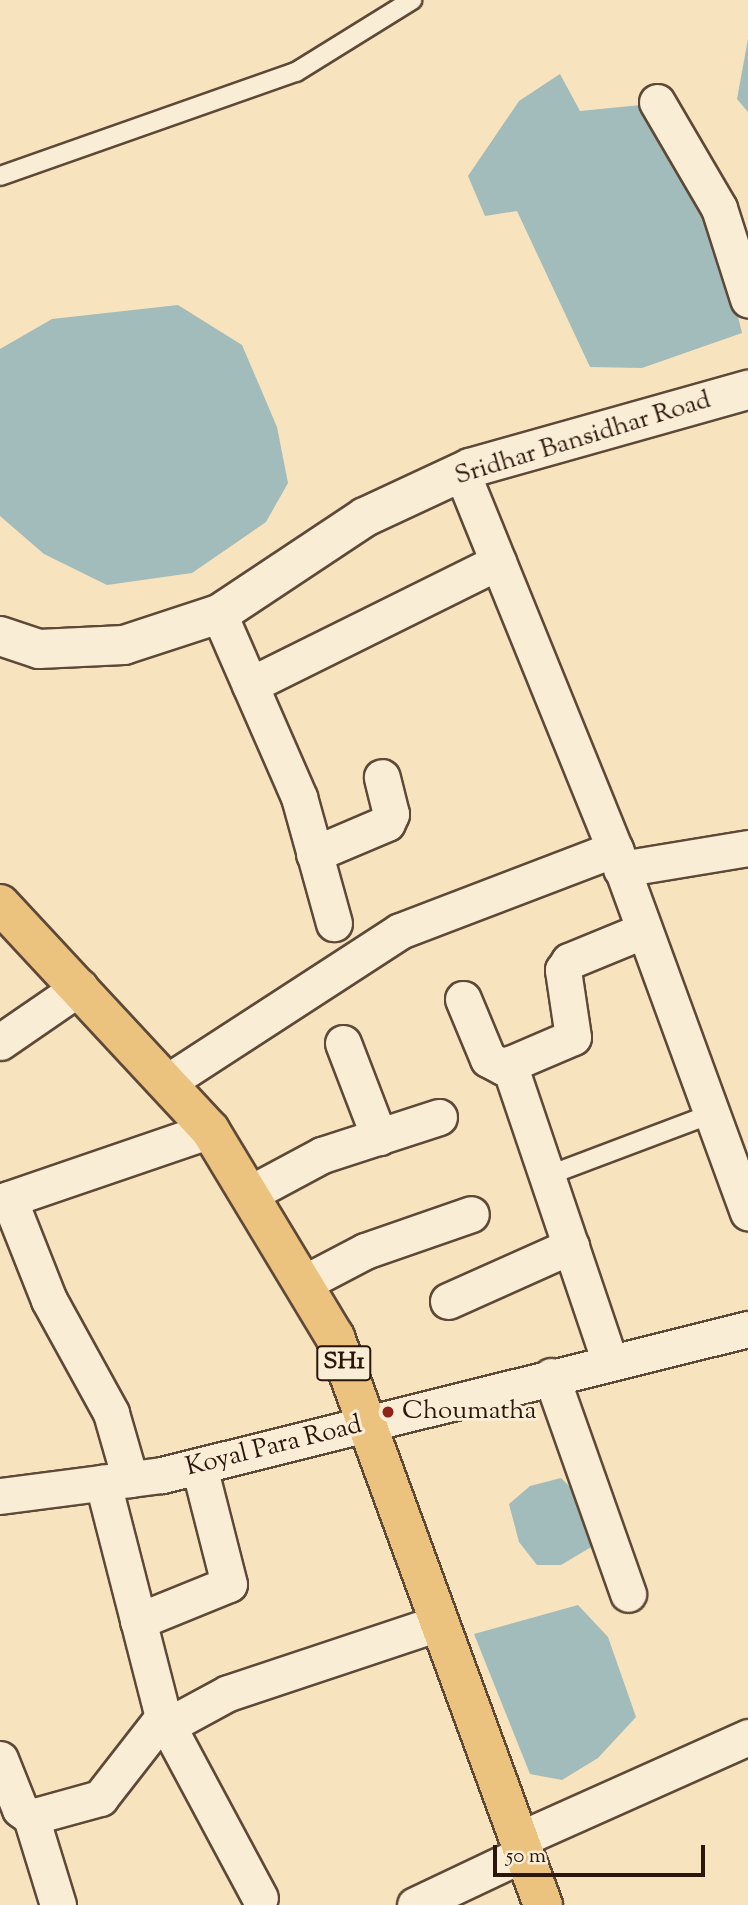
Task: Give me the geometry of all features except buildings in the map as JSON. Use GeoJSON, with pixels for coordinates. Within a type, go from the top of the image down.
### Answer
{"type":"FeatureCollection","features":[{"type":"Feature","properties":{"kind":"main road","name":"SH1"},"geometry":{"type":"LineString","coordinates":[[0,904],[169,1081],[210,1130],[251,1193],[335,1337],[543,1905]]}},
{"type":"Feature","properties":{"kind":"street"},"geometry":{"type":"LineString","coordinates":[[657,103],[719,208],[748,299]]}},
{"type":"Feature","properties":{"kind":"street","name":"Sridhar Bansidhar Road"},"geometry":{"type":"LineString","coordinates":[[0,636],[39,649],[124,645],[219,614],[365,517],[461,473],[748,390]]}},
{"type":"Feature","properties":{"kind":"street"},"geometry":{"type":"LineString","coordinates":[[461,473],[618,859],[642,931],[748,1212]]}},
{"type":"Feature","properties":{"kind":"street"},"geometry":{"type":"LineString","coordinates":[[250,685],[498,562]]}},
{"type":"Feature","properties":{"kind":"street"},"geometry":{"type":"LineString","coordinates":[[219,614],[299,797],[334,923]]}},
{"type":"Feature","properties":{"kind":"street"},"geometry":{"type":"LineString","coordinates":[[314,854],[387,823],[391,814],[382,777]]}},
{"type":"Feature","properties":{"kind":"street"},"geometry":{"type":"LineString","coordinates":[[169,1081],[400,930],[618,859],[748,848]]}},
{"type":"Feature","properties":{"kind":"street"},"geometry":{"type":"LineString","coordinates":[[463,999],[488,1059],[494,1066],[509,1064],[573,1037],[563,970],[569,961],[642,931]]}},
{"type":"Feature","properties":{"kind":"street"},"geometry":{"type":"LineString","coordinates":[[0,1042],[80,987]]}},
{"type":"Feature","properties":{"kind":"street"},"geometry":{"type":"LineString","coordinates":[[343,1043],[379,1137]]}},
{"type":"Feature","properties":{"kind":"street"},"geometry":{"type":"LineString","coordinates":[[509,1064],[610,1362]]}},
{"type":"Feature","properties":{"kind":"street"},"geometry":{"type":"LineString","coordinates":[[251,1193],[322,1155],[439,1117]]}},
{"type":"Feature","properties":{"kind":"street"},"geometry":{"type":"LineString","coordinates":[[210,1130],[4,1201],[49,1300],[111,1413],[117,1481],[138,1621],[165,1722],[260,1898]]}},
{"type":"Feature","properties":{"kind":"street"},"geometry":{"type":"LineString","coordinates":[[304,1283],[365,1251],[471,1214]]}},
{"type":"Feature","properties":{"kind":"street"},"geometry":{"type":"LineString","coordinates":[[448,1301],[571,1246]]}},
{"type":"Feature","properties":{"kind":"street","name":"Koyal Para Road"},"geometry":{"type":"LineString","coordinates":[[0,1496],[117,1481],[199,1466],[748,1329]]}},
{"type":"Feature","properties":{"kind":"street"},"geometry":{"type":"LineString","coordinates":[[551,1376],[628,1594]]}},
{"type":"Feature","properties":{"kind":"street"},"geometry":{"type":"LineString","coordinates":[[138,1621],[229,1584],[199,1466]]}},
{"type":"Feature","properties":{"kind":"street"},"geometry":{"type":"LineString","coordinates":[[17,1813],[100,1798],[165,1722],[239,1688],[439,1623]]}},
{"type":"Feature","properties":{"kind":"street"},"geometry":{"type":"LineString","coordinates":[[415,1905],[521,1847],[747,1742]]}},
{"type":"Feature","properties":{"kind":"street"},"geometry":{"type":"LineString","coordinates":[[0,1759],[17,1813],[58,1905]]}},
{"type":"Feature","properties":{"kind":"lane"},"geometry":{"type":"LineString","coordinates":[[0,176],[296,72],[412,0]]}},
{"type":"Feature","properties":{"kind":"lane"},"geometry":{"type":"LineString","coordinates":[[547,1176],[711,1114]]}},
{"type":"Feature","properties":{"kind":"water"},"geometry":{"type":"Polygon","coordinates":[[[748,39],[748,112],[737,99],[748,39]]]}},
{"type":"Feature","properties":{"kind":"water"},"geometry":{"type":"Polygon","coordinates":[[[560,74],[580,111],[641,105],[712,209],[742,333],[642,368],[590,367],[517,211],[485,216],[468,176],[519,101],[560,74]]]}},
{"type":"Feature","properties":{"kind":"water"},"geometry":{"type":"Polygon","coordinates":[[[178,305],[242,345],[277,427],[288,483],[266,522],[192,573],[107,585],[44,554],[0,516],[0,349],[52,319],[178,305]]]}},
{"type":"Feature","properties":{"kind":"water"},"geometry":{"type":"Polygon","coordinates":[[[561,1478],[590,1506],[598,1543],[561,1565],[537,1565],[519,1542],[509,1504],[530,1486],[561,1478]]]}},
{"type":"Feature","properties":{"kind":"water"},"geometry":{"type":"Polygon","coordinates":[[[578,1605],[608,1637],[636,1717],[598,1758],[562,1780],[530,1774],[474,1634],[578,1605]]]}},
{"type":"Feature","properties":{"kind":"place","name":"Choumatha"},"geometry":{"type":"Point","coordinates":[388,1412]}}]}
